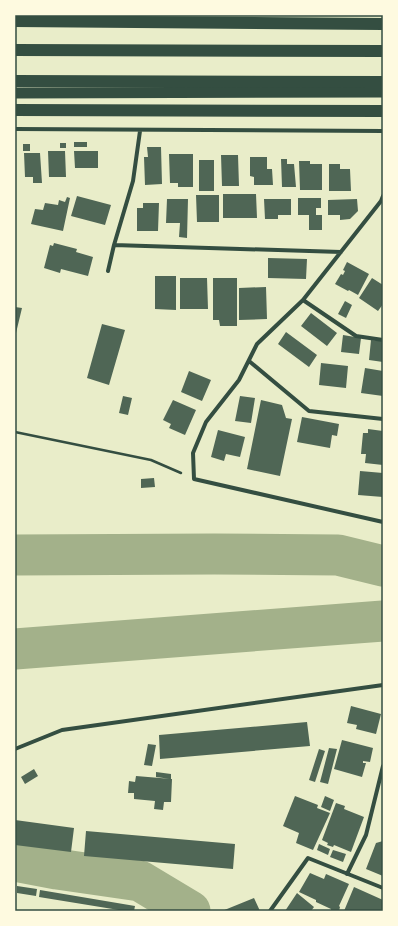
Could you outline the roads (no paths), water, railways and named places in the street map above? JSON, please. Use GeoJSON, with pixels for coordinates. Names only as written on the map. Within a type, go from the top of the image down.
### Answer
{"type":"FeatureCollection","features":[{"type":"Feature","properties":{"kind":"highway"},"geometry":{"type":"LineString","coordinates":[[15,21],[383,24]]}},
{"type":"Feature","properties":{"kind":"highway"},"geometry":{"type":"LineString","coordinates":[[15,50],[383,51]]}},
{"type":"Feature","properties":{"kind":"highway"},"geometry":{"type":"LineString","coordinates":[[15,81],[383,82]]}},
{"type":"Feature","properties":{"kind":"highway"},"geometry":{"type":"LineString","coordinates":[[15,93],[383,92]]}},
{"type":"Feature","properties":{"kind":"highway"},"geometry":{"type":"LineString","coordinates":[[15,110],[383,111]]}},
{"type":"Feature","properties":{"kind":"street"},"geometry":{"type":"LineString","coordinates":[[15,129],[140,131],[383,131]]}},
{"type":"Feature","properties":{"kind":"street"},"geometry":{"type":"LineString","coordinates":[[108,271],[133,181],[140,131]]}},
{"type":"Feature","properties":{"kind":"street"},"geometry":{"type":"LineString","coordinates":[[383,196],[381,201],[303,300],[257,344],[239,380],[206,422],[193,453],[194,479],[383,522]]}},
{"type":"Feature","properties":{"kind":"street"},"geometry":{"type":"LineString","coordinates":[[114,245],[341,252]]}},
{"type":"Feature","properties":{"kind":"street"},"geometry":{"type":"LineString","coordinates":[[303,300],[356,336],[383,340]]}},
{"type":"Feature","properties":{"kind":"street"},"geometry":{"type":"LineString","coordinates":[[249,361],[309,411],[383,419]]}},
{"type":"Feature","properties":{"kind":"street"},"geometry":{"type":"LineString","coordinates":[[15,749],[62,730],[383,686]]}},
{"type":"Feature","properties":{"kind":"street"},"geometry":{"type":"LineString","coordinates":[[347,874],[366,835],[383,766]]}},
{"type":"Feature","properties":{"kind":"street"},"geometry":{"type":"LineString","coordinates":[[270,911],[308,858],[383,888]]}},
{"type":"Feature","properties":{"kind":"waterway"},"geometry":{"type":"LineString","coordinates":[[15,555],[338,555],[383,566]]}},
{"type":"Feature","properties":{"kind":"waterway"},"geometry":{"type":"LineString","coordinates":[[15,649],[383,621]]}},
{"type":"Feature","properties":{"kind":"waterway"},"geometry":{"type":"LineString","coordinates":[[15,861],[57,869],[140,881],[190,911]]}}]}
